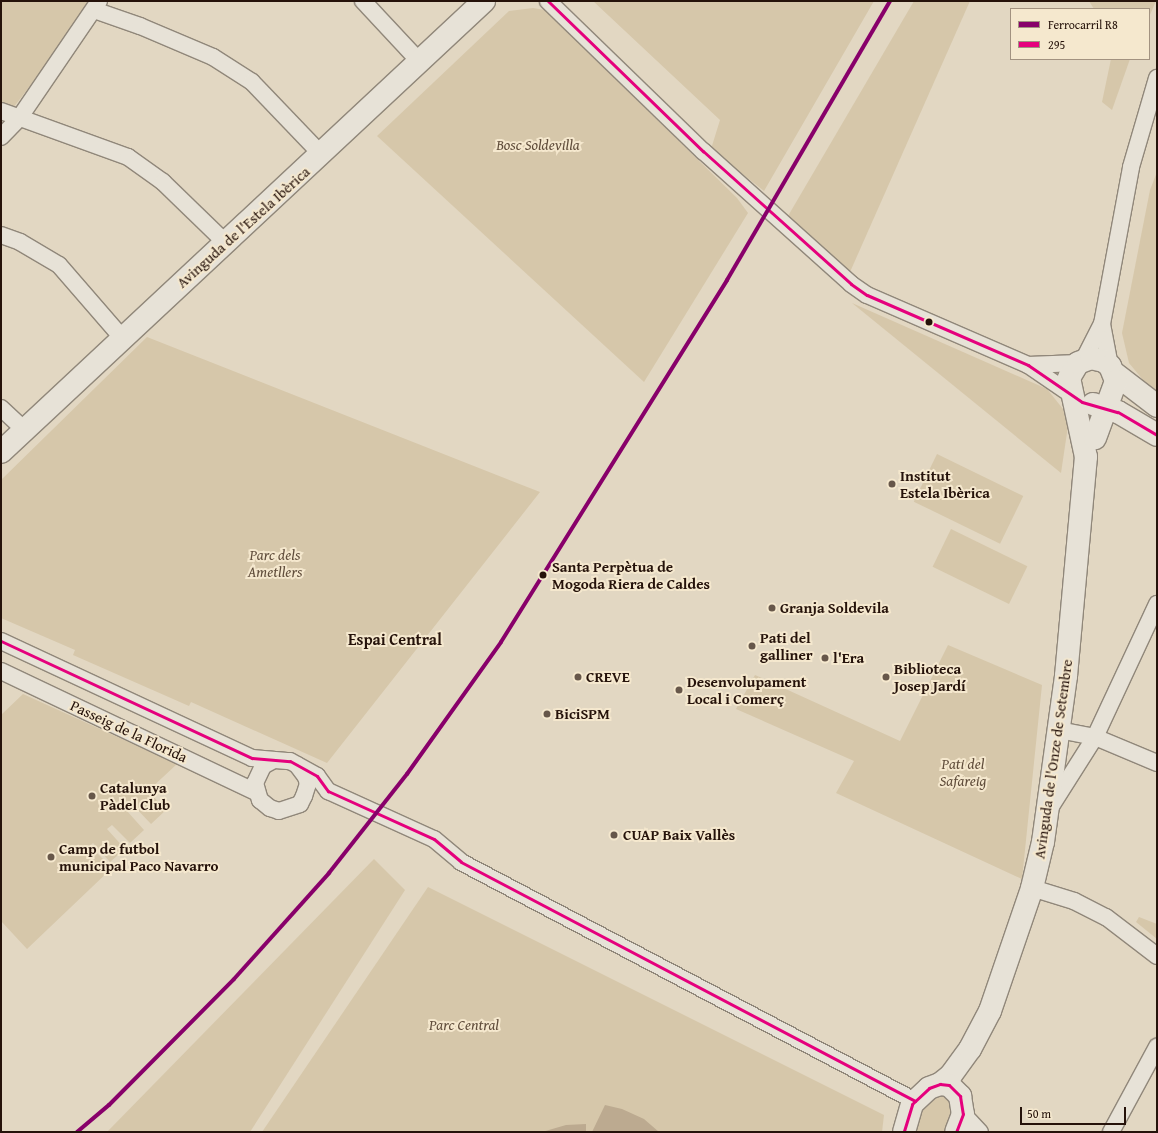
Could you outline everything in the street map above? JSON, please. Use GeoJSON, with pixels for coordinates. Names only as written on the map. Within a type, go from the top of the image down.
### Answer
{"type":"FeatureCollection","features":[{"type":"Feature","properties":{"kind":"main road","name":"Avinguda de l'Estela Ibèrica"},"geometry":{"type":"LineString","coordinates":[[1,452],[225,242],[322,155],[419,61],[484,1]]}},
{"type":"Feature","properties":{"kind":"main road"},"geometry":{"type":"LineString","coordinates":[[1091,447],[1102,390],[1099,359],[1081,361],[1069,378],[1070,386],[1102,390],[1157,406]]}},
{"type":"Feature","properties":{"kind":"main road"},"geometry":{"type":"LineString","coordinates":[[1102,390],[1131,420],[1157,435]]}},
{"type":"Feature","properties":{"kind":"main road","name":"Avinguda de l'Onze de Setembre"},"geometry":{"type":"LineString","coordinates":[[915,1101],[929,1088],[940,1084],[950,1075],[970,1049],[995,998],[1032,888],[1049,809],[1091,447],[1102,390]]}},
{"type":"Feature","properties":{"kind":"main road"},"geometry":{"type":"LineString","coordinates":[[1091,447],[1108,428],[1131,420]]}},
{"type":"Feature","properties":{"kind":"main road","name":"Avinguda de l'Onze de Setembre"},"geometry":{"type":"LineString","coordinates":[[960,1114],[970,1049]]}},
{"type":"Feature","properties":{"kind":"main road"},"geometry":{"type":"LineString","coordinates":[[940,1084],[949,1085],[960,1114]]}},
{"type":"Feature","properties":{"kind":"main road"},"geometry":{"type":"LineString","coordinates":[[904,1132],[906,1118],[915,1101]]}},
{"type":"Feature","properties":{"kind":"street"},"geometry":{"type":"LineString","coordinates":[[363,1],[419,61]]}},
{"type":"Feature","properties":{"kind":"street"},"geometry":{"type":"LineString","coordinates":[[548,1],[711,157],[843,277],[867,295],[1028,365],[1102,390],[1102,324],[1132,167],[1151,121],[1157,78]]}},
{"type":"Feature","properties":{"kind":"street"},"geometry":{"type":"LineString","coordinates":[[1,137],[20,117],[96,5],[213,58],[252,82],[322,155]]}},
{"type":"Feature","properties":{"kind":"street"},"geometry":{"type":"LineString","coordinates":[[1,111],[128,157],[163,182],[225,242]]}},
{"type":"Feature","properties":{"kind":"street"},"geometry":{"type":"LineString","coordinates":[[1,235],[20,242],[59,265],[123,339]]}},
{"type":"Feature","properties":{"kind":"street"},"geometry":{"type":"LineString","coordinates":[[1028,365],[1081,361],[1102,324]]}},
{"type":"Feature","properties":{"kind":"street"},"geometry":{"type":"LineString","coordinates":[[1,408],[25,430]]}},
{"type":"Feature","properties":{"kind":"street"},"geometry":{"type":"LineString","coordinates":[[1049,809],[1095,737],[1157,604]]}},
{"type":"Feature","properties":{"kind":"street","name":"Passeig de la Florida"},"geometry":{"type":"LineString","coordinates":[[1,641],[252,758],[272,761],[282,760],[297,765],[316,776],[328,791]]}},
{"type":"Feature","properties":{"kind":"street","name":"Passeig de la Florida"},"geometry":{"type":"LineString","coordinates":[[1,671],[256,792],[260,800],[270,808],[280,811],[300,804],[307,788],[328,791],[434,839],[461,862],[915,1101]]}},
{"type":"Feature","properties":{"kind":"street"},"geometry":{"type":"LineString","coordinates":[[1059,730],[1095,737],[1157,763]]}},
{"type":"Feature","properties":{"kind":"street"},"geometry":{"type":"LineString","coordinates":[[256,792],[255,783],[258,774],[272,761]]}},
{"type":"Feature","properties":{"kind":"street"},"geometry":{"type":"LineString","coordinates":[[297,765],[306,777],[307,788]]}},
{"type":"Feature","properties":{"kind":"street"},"geometry":{"type":"LineString","coordinates":[[1032,888],[1074,902],[1106,917],[1157,956]]}},
{"type":"Feature","properties":{"kind":"street"},"geometry":{"type":"LineString","coordinates":[[1111,1132],[1157,1047]]}},
{"type":"Feature","properties":{"kind":"street"},"geometry":{"type":"LineString","coordinates":[[960,1114],[980,1132]]}},
{"type":"Feature","properties":{"kind":"green space"},"geometry":{"type":"Polygon","coordinates":[[[1,1],[90,1],[71,33],[13,108],[1,104],[1,1]]]}},
{"type":"Feature","properties":{"kind":"green space"},"geometry":{"type":"Polygon","coordinates":[[[593,1],[874,1],[764,191],[711,149],[720,120],[593,1]]]}},
{"type":"Feature","properties":{"kind":"green space"},"geometry":{"type":"Polygon","coordinates":[[[914,1],[970,1],[850,272],[788,216],[914,1]]]}},
{"type":"Feature","properties":{"kind":"green space"},"geometry":{"type":"Polygon","coordinates":[[[1089,1],[1156,1],[1150,15],[1150,8],[1093,8],[1089,1]]]}},
{"type":"Feature","properties":{"kind":"green space","name":"Bosc Soldevilla"},"geometry":{"type":"Polygon","coordinates":[[[533,8],[545,10],[737,198],[748,213],[644,382],[377,136],[509,11],[533,8]]]}},
{"type":"Feature","properties":{"kind":"green space"},"geometry":{"type":"Polygon","coordinates":[[[1111,60],[1130,60],[1112,110],[1102,102],[1111,60]]]}},
{"type":"Feature","properties":{"kind":"green space"},"geometry":{"type":"Polygon","coordinates":[[[1157,172],[1157,392],[1148,386],[1129,363],[1122,333],[1150,190],[1157,172]]]}},
{"type":"Feature","properties":{"kind":"green space"},"geometry":{"type":"Polygon","coordinates":[[[852,303],[1047,389],[1063,409],[1068,426],[1061,473],[852,303]]]}},
{"type":"Feature","properties":{"kind":"green space","name":"Parc dels Ametllers"},"geometry":{"type":"Polygon","coordinates":[[[147,337],[540,492],[327,763],[191,702],[189,706],[73,655],[75,650],[1,618],[1,480],[147,337]]]}},
{"type":"Feature","properties":{"kind":"green space"},"geometry":{"type":"Polygon","coordinates":[[[937,454],[1023,496],[1000,544],[914,502],[937,454]]]}},
{"type":"Feature","properties":{"kind":"green space"},"geometry":{"type":"Polygon","coordinates":[[[951,529],[1027,566],[1009,604],[933,567],[951,529]]]}},
{"type":"Feature","properties":{"kind":"green space","name":"Pati del Safareig"},"geometry":{"type":"Polygon","coordinates":[[[948,645],[1042,685],[1022,879],[836,793],[854,761],[736,709],[755,675],[900,741],[948,645]]]}},
{"type":"Feature","properties":{"kind":"green space"},"geometry":{"type":"Polygon","coordinates":[[[23,694],[177,764],[148,791],[166,810],[151,824],[133,805],[127,811],[144,830],[130,843],[112,825],[107,829],[125,849],[110,862],[93,843],[90,846],[112,868],[27,949],[1,921],[1,715],[23,694]]]}},
{"type":"Feature","properties":{"kind":"green space"},"geometry":{"type":"Polygon","coordinates":[[[374,859],[405,890],[250,1132],[107,1132],[374,859]]]}},
{"type":"Feature","properties":{"kind":"green space","name":"Parc Central"},"geometry":{"type":"Polygon","coordinates":[[[428,887],[884,1115],[882,1132],[262,1132],[428,887]]]}},
{"type":"Feature","properties":{"kind":"green space"},"geometry":{"type":"Polygon","coordinates":[[[1139,917],[1157,924],[1157,939],[1136,922],[1139,917]]]}},
{"type":"Feature","properties":{"kind":"green space"},"geometry":{"type":"Polygon","coordinates":[[[946,1091],[956,1110],[947,1132],[911,1132],[923,1101],[946,1091]]]}},
{"type":"Feature","properties":{"kind":"shaded area"},"geometry":{"type":"Polygon","coordinates":[[[605,1105],[622,1109],[644,1119],[659,1132],[592,1132],[605,1105]]]}},
{"type":"Feature","properties":{"kind":"shaded area"},"geometry":{"type":"Polygon","coordinates":[[[586,1124],[586,1132],[542,1132],[566,1125],[586,1124]]]}},
{"type":"Feature","properties":{"kind":"rail line","name":"R8"},"geometry":{"type":"LineString","coordinates":[[77,1132],[109,1105],[234,979],[329,873],[407,774],[501,642],[727,280],[890,1]]}},
{"type":"Feature","properties":{"kind":"transit line","name":"295"},"geometry":{"type":"LineString","coordinates":[[548,1],[703,151],[851,284],[867,295],[1028,365],[1082,402],[1118,412],[1157,435]]}},
{"type":"Feature","properties":{"kind":"transit line","name":"295"},"geometry":{"type":"LineString","coordinates":[[1,641],[252,758],[290,761],[317,776],[328,791],[434,839],[461,862],[915,1101]]}},
{"type":"Feature","properties":{"kind":"transit line","name":"295"},"geometry":{"type":"LineString","coordinates":[[904,1131],[912,1104],[929,1088],[940,1084],[949,1085],[960,1096],[963,1114],[956,1132]]}},
{"type":"Feature","properties":{"kind":"place","name":"Institut Estela Ibèrica"},"geometry":{"type":"Point","coordinates":[892,484]}},
{"type":"Feature","properties":{"kind":"place","name":"Santa Perpètua de Mogoda Riera de Caldes"},"geometry":{"type":"Point","coordinates":[543,575]}},
{"type":"Feature","properties":{"kind":"place","name":"Granja Soldevila"},"geometry":{"type":"Point","coordinates":[772,608]}},
{"type":"Feature","properties":{"kind":"place","name":"Pati del galliner"},"geometry":{"type":"Point","coordinates":[752,646]}},
{"type":"Feature","properties":{"kind":"place","name":"l'Era"},"geometry":{"type":"Point","coordinates":[825,658]}},
{"type":"Feature","properties":{"kind":"place","name":"CREVE"},"geometry":{"type":"Point","coordinates":[578,677]}},
{"type":"Feature","properties":{"kind":"place","name":"Biblioteca Josep Jardí"},"geometry":{"type":"Point","coordinates":[886,677]}},
{"type":"Feature","properties":{"kind":"place","name":"Desenvolupament Local i Comerç"},"geometry":{"type":"Point","coordinates":[679,690]}},
{"type":"Feature","properties":{"kind":"place","name":"BiciSPM"},"geometry":{"type":"Point","coordinates":[547,714]}},
{"type":"Feature","properties":{"kind":"place","name":"Catalunya Pàdel Club"},"geometry":{"type":"Point","coordinates":[92,796]}},
{"type":"Feature","properties":{"kind":"place","name":"CUAP Baix Vallès"},"geometry":{"type":"Point","coordinates":[614,835]}},
{"type":"Feature","properties":{"kind":"place","name":"Camp de futbol municipal Paco Navarro"},"geometry":{"type":"Point","coordinates":[51,857]}},
{"type":"Feature","properties":{"kind":"district","name":"Espai Central"},"geometry":{"type":"Point","coordinates":[395,639]}}]}
